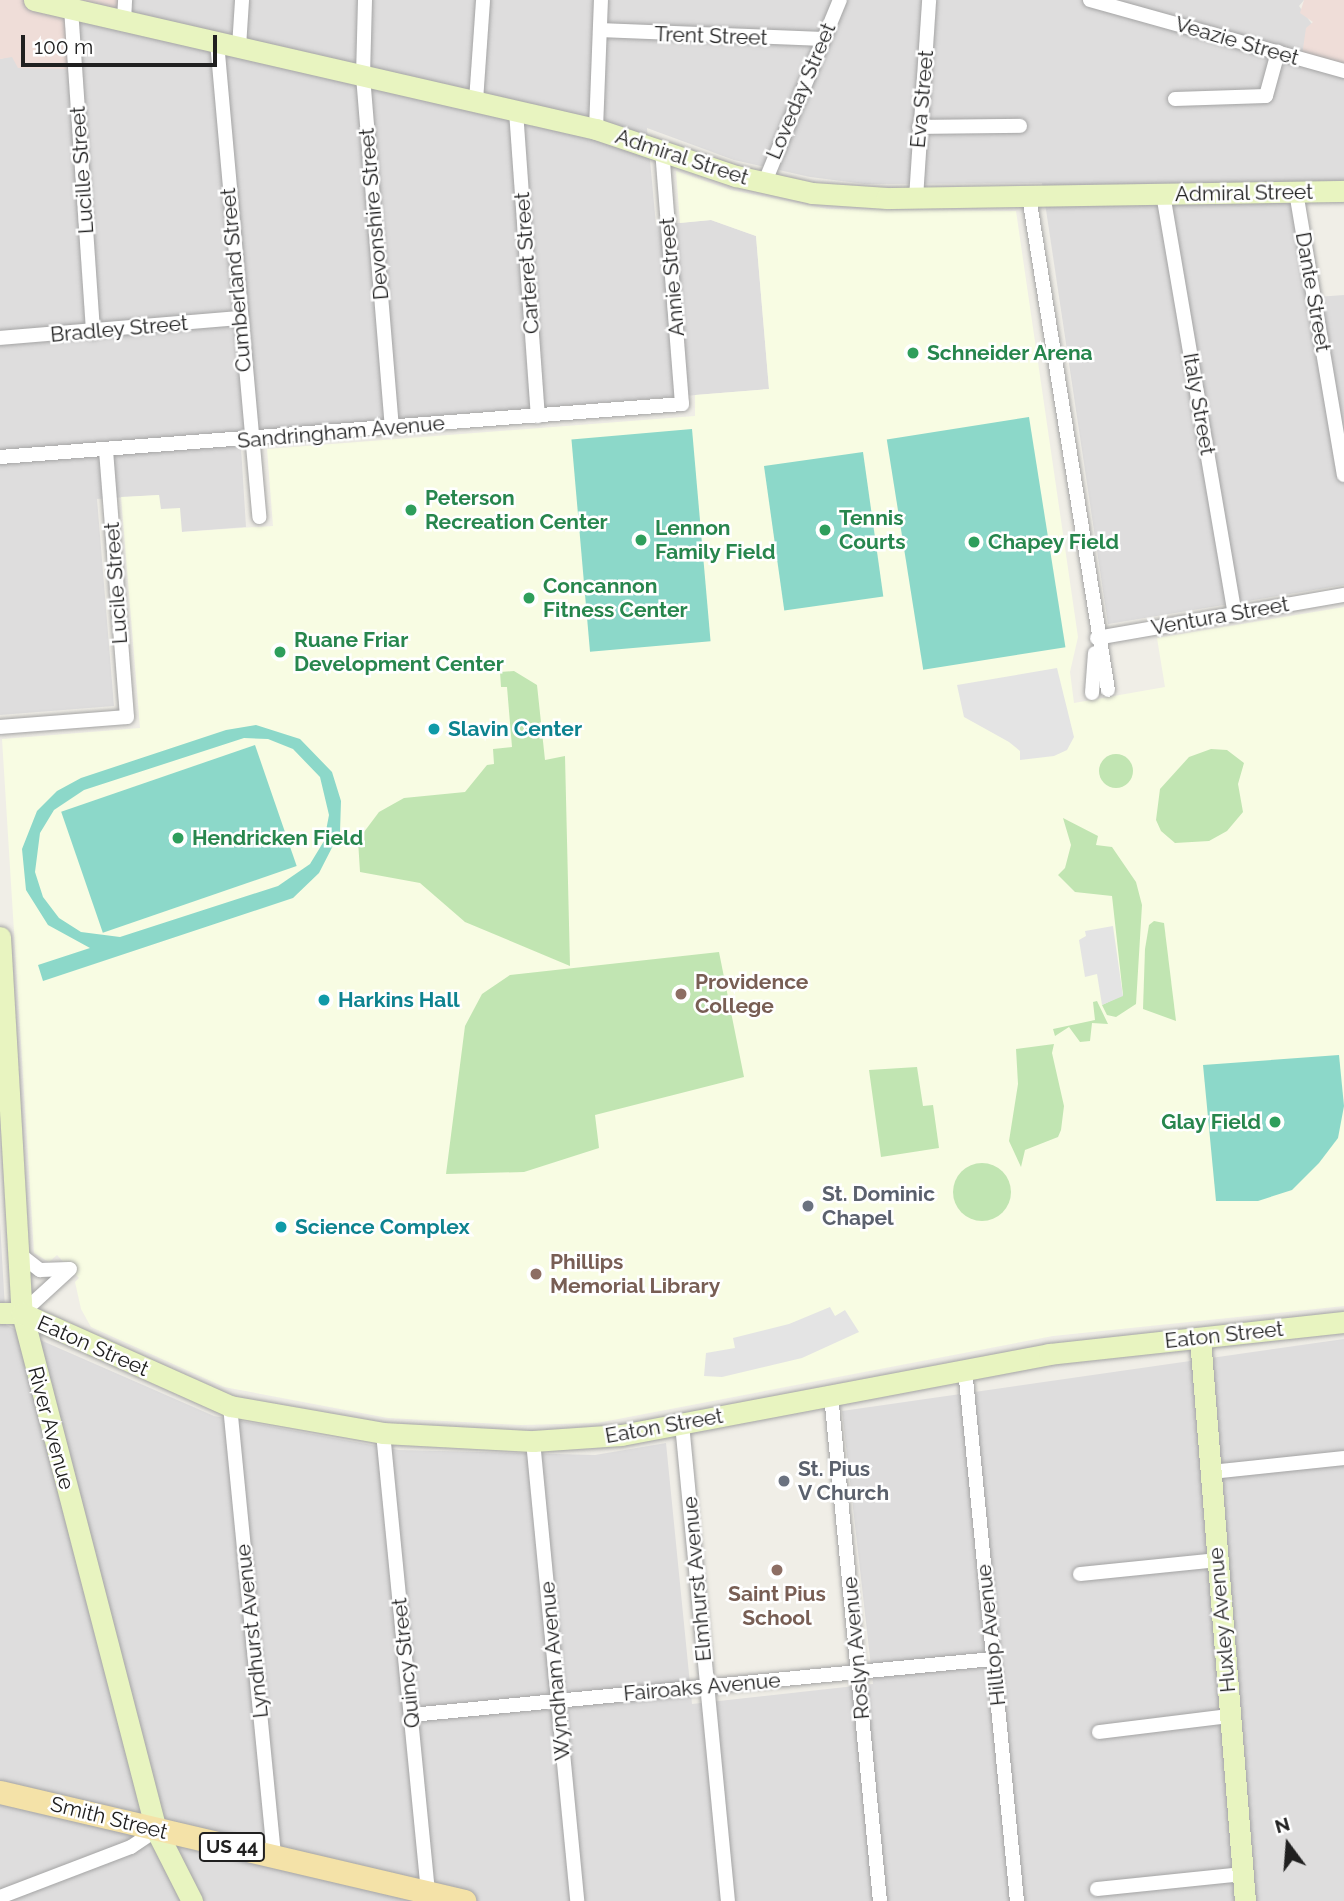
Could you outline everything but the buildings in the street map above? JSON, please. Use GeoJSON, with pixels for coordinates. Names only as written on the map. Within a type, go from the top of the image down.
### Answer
{"type":"FeatureCollection","features":[{"type":"Feature","properties":{"kind":"main road","name":"Smith Street"},"geometry":{"type":"LineString","coordinates":[[0,1792],[464,1901]]}},
{"type":"Feature","properties":{"kind":"street","name":"Admiral Street"},"geometry":{"type":"LineString","coordinates":[[34,0],[71,9],[125,10],[217,42],[596,129],[764,184],[838,195],[916,198],[1344,191]]}},
{"type":"Feature","properties":{"kind":"street"},"geometry":{"type":"LineString","coordinates":[[239,47],[242,0]]}},
{"type":"Feature","properties":{"kind":"street","name":"Devonshire Street"},"geometry":{"type":"LineString","coordinates":[[365,0],[363,76],[392,427]]}},
{"type":"Feature","properties":{"kind":"street"},"geometry":{"type":"LineString","coordinates":[[476,102],[483,0]]}},
{"type":"Feature","properties":{"kind":"street"},"geometry":{"type":"LineString","coordinates":[[596,129],[601,0]]}},
{"type":"Feature","properties":{"kind":"street","name":"Loveday Street"},"geometry":{"type":"LineString","coordinates":[[764,184],[839,0]]}},
{"type":"Feature","properties":{"kind":"street","name":"Eva Street"},"geometry":{"type":"LineString","coordinates":[[916,198],[929,0]]}},
{"type":"Feature","properties":{"kind":"street","name":"Veazie Street"},"geometry":{"type":"LineString","coordinates":[[1090,0],[1344,71]]}},
{"type":"Feature","properties":{"kind":"street","name":"Lucille Street"},"geometry":{"type":"LineString","coordinates":[[71,9],[93,332]]}},
{"type":"Feature","properties":{"kind":"street","name":"Trent Street"},"geometry":{"type":"LineString","coordinates":[[600,30],[823,39]]}},
{"type":"Feature","properties":{"kind":"street","name":"Cumberland Street"},"geometry":{"type":"LineString","coordinates":[[217,42],[249,439],[259,517]]}},
{"type":"Feature","properties":{"kind":"street"},"geometry":{"type":"LineString","coordinates":[[1175,99],[1266,96],[1278,52]]}},
{"type":"Feature","properties":{"kind":"street","name":"Carteret Street"},"geometry":{"type":"LineString","coordinates":[[516,111],[538,416]]}},
{"type":"Feature","properties":{"kind":"street"},"geometry":{"type":"LineString","coordinates":[[919,127],[1020,127]]}},
{"type":"Feature","properties":{"kind":"street","name":"Annie Street"},"geometry":{"type":"LineString","coordinates":[[662,150],[682,404]]}},
{"type":"Feature","properties":{"kind":"street","name":"Dante Street"},"geometry":{"type":"LineString","coordinates":[[1296,192],[1344,475]]}},
{"type":"Feature","properties":{"kind":"street","name":"Italy Street"},"geometry":{"type":"LineString","coordinates":[[1163,194],[1235,614]]}},
{"type":"Feature","properties":{"kind":"street"},"geometry":{"type":"LineString","coordinates":[[1029,197],[1097,638],[1108,690]]}},
{"type":"Feature","properties":{"kind":"street","name":"Bradley Street"},"geometry":{"type":"LineString","coordinates":[[0,338],[239,318]]}},
{"type":"Feature","properties":{"kind":"street","name":"Sandringham Avenue"},"geometry":{"type":"LineString","coordinates":[[0,457],[682,404]]}},
{"type":"Feature","properties":{"kind":"street","name":"Lucile Street"},"geometry":{"type":"LineString","coordinates":[[0,727],[127,717],[106,450]]}},
{"type":"Feature","properties":{"kind":"street","name":"Ventura Street"},"geometry":{"type":"LineString","coordinates":[[1097,638],[1344,595]]}},
{"type":"Feature","properties":{"kind":"street"},"geometry":{"type":"LineString","coordinates":[[1092,693],[1097,638]]}},
{"type":"Feature","properties":{"kind":"street","name":"River Avenue"},"geometry":{"type":"LineString","coordinates":[[0,937],[7,1173],[19,1253],[22,1313],[156,1830],[192,1901]]}},
{"type":"Feature","properties":{"kind":"street"},"geometry":{"type":"LineString","coordinates":[[19,1253],[40,1270],[70,1269],[22,1313]]}},
{"type":"Feature","properties":{"kind":"street","name":"Eaton Street"},"geometry":{"type":"LineString","coordinates":[[0,1313],[22,1313],[230,1406],[383,1433],[533,1441],[609,1437],[1049,1353],[1344,1322]]}},
{"type":"Feature","properties":{"kind":"street","name":"Huxley Avenue"},"geometry":{"type":"LineString","coordinates":[[1200,1338],[1245,1901]]}},
{"type":"Feature","properties":{"kind":"street","name":"Hilltop Avenue"},"geometry":{"type":"LineString","coordinates":[[965,1369],[1017,1901]]}},
{"type":"Feature","properties":{"kind":"street","name":"Roslyn Avenue"},"geometry":{"type":"LineString","coordinates":[[831,1395],[880,1901]]}},
{"type":"Feature","properties":{"kind":"street","name":"Lyndhurst Avenue"},"geometry":{"type":"LineString","coordinates":[[230,1406],[274,1857]]}},
{"type":"Feature","properties":{"kind":"street","name":"Elmhurst Avenue"},"geometry":{"type":"LineString","coordinates":[[682,1424],[728,1901]]}},
{"type":"Feature","properties":{"kind":"street","name":"Quincy Street"},"geometry":{"type":"LineString","coordinates":[[383,1433],[428,1893]]}},
{"type":"Feature","properties":{"kind":"street","name":"Wyndham Avenue"},"geometry":{"type":"LineString","coordinates":[[533,1441],[577,1901]]}},
{"type":"Feature","properties":{"kind":"street"},"geometry":{"type":"LineString","coordinates":[[1211,1472],[1344,1458]]}},
{"type":"Feature","properties":{"kind":"street"},"geometry":{"type":"LineString","coordinates":[[1080,1574],[1218,1560]]}},
{"type":"Feature","properties":{"kind":"street","name":"Fairoaks Avenue"},"geometry":{"type":"LineString","coordinates":[[411,1715],[993,1659]]}},
{"type":"Feature","properties":{"kind":"street"},"geometry":{"type":"LineString","coordinates":[[1099,1732],[1230,1716]]}},
{"type":"Feature","properties":{"kind":"street"},"geometry":{"type":"LineString","coordinates":[[0,1897],[20,1896],[131,1847],[156,1830]]}},
{"type":"Feature","properties":{"kind":"street"},"geometry":{"type":"LineString","coordinates":[[1097,1889],[1243,1874]]}},
{"type":"Feature","properties":{"kind":"shaded area"},"geometry":{"type":"Polygon","coordinates":[[[0,0],[125,0],[124,18],[76,13],[74,69],[18,68],[12,57],[0,59],[0,0]]]}},
{"type":"Feature","properties":{"kind":"shaded area"},"geometry":{"type":"Polygon","coordinates":[[[125,0],[1304,0],[1299,6],[1344,69],[1344,196],[1300,196],[1317,297],[1344,295],[1344,585],[1108,624],[1042,183],[865,184],[810,177],[734,160],[647,128],[656,225],[711,220],[756,236],[769,389],[240,432],[246,527],[181,532],[160,509],[159,495],[97,499],[114,706],[0,715],[0,59],[12,56],[71,15],[125,0]]]}},
{"type":"Feature","properties":{"kind":"shaded area"},"geometry":{"type":"Polygon","coordinates":[[[1304,0],[1344,0],[1344,69],[1302,55],[1306,28],[1313,22],[1300,13],[1304,0]]]}},
{"type":"Feature","properties":{"kind":"shaded area","name":"Providence College"},"geometry":{"type":"Polygon","coordinates":[[[676,171],[731,190],[828,209],[1016,211],[1078,637],[1070,672],[1074,703],[1165,687],[1157,638],[1344,607],[1344,1306],[1053,1336],[597,1423],[521,1425],[388,1418],[224,1387],[91,1327],[81,1309],[75,1282],[79,1278],[57,1255],[49,1262],[34,1253],[2,739],[140,728],[121,497],[159,495],[161,509],[180,508],[182,532],[273,526],[267,449],[695,416],[695,395],[769,389],[756,236],[711,220],[680,223],[676,171]]]}},
{"type":"Feature","properties":{"kind":"shaded area","name":"Chapey Field"},"geometry":{"type":"Polygon","coordinates":[[[1029,417],[1065,647],[923,670],[887,440],[1029,417]]]}},
{"type":"Feature","properties":{"kind":"shaded area","name":"Lennon Family Field"},"geometry":{"type":"Polygon","coordinates":[[[692,429],[711,641],[590,652],[571,440],[692,429]]]}},
{"type":"Feature","properties":{"kind":"shaded area","name":"Tennis Courts"},"geometry":{"type":"Polygon","coordinates":[[[863,452],[883,597],[784,610],[764,466],[863,452]]]}},
{"type":"Feature","properties":{"kind":"shaded area"},"geometry":{"type":"Polygon","coordinates":[[[1057,668],[1074,737],[1067,750],[1054,756],[1020,760],[1020,751],[1009,742],[964,717],[957,685],[1057,668]]]}},
{"type":"Feature","properties":{"kind":"shaded area"},"geometry":{"type":"Polygon","coordinates":[[[256,725],[300,739],[332,772],[341,801],[340,832],[319,873],[293,898],[43,981],[38,965],[90,948],[48,925],[26,890],[22,849],[37,811],[57,791],[81,778],[226,730],[256,725]],[[244,738],[84,790],[54,810],[40,833],[35,872],[43,897],[59,918],[81,932],[120,937],[278,886],[310,864],[324,841],[329,815],[320,777],[293,749],[268,739],[244,738]]]}},
{"type":"Feature","properties":{"kind":"shaded area","name":"Hendricken Field"},"geometry":{"type":"Polygon","coordinates":[[[255,745],[297,866],[103,933],[61,812],[255,745]]]}},
{"type":"Feature","properties":{"kind":"shaded area"},"geometry":{"type":"Polygon","coordinates":[[[1113,926],[1123,996],[1102,1005],[1097,974],[1085,977],[1079,940],[1086,936],[1085,931],[1113,926]]]}},
{"type":"Feature","properties":{"kind":"shaded area","name":"Glay Field"},"geometry":{"type":"Polygon","coordinates":[[[1339,1055],[1344,1106],[1338,1138],[1319,1163],[1292,1190],[1258,1201],[1216,1201],[1203,1065],[1339,1055]]]}},
{"type":"Feature","properties":{"kind":"shaded area"},"geometry":{"type":"Polygon","coordinates":[[[0,1223],[6,1325],[214,1416],[399,1450],[595,1455],[666,1443],[692,1704],[873,1684],[842,1411],[1344,1339],[1344,1901],[0,1901],[0,1223]]]}},
{"type":"Feature","properties":{"kind":"shaded area"},"geometry":{"type":"Polygon","coordinates":[[[830,1307],[835,1316],[845,1310],[859,1332],[802,1358],[722,1377],[704,1376],[706,1353],[735,1348],[733,1338],[789,1324],[830,1307]]]}},
{"type":"Feature","properties":{"kind":"green space"},"geometry":{"type":"Polygon","coordinates":[[[514,671],[537,685],[545,760],[565,756],[570,966],[465,922],[420,883],[360,872],[358,840],[379,812],[404,798],[465,792],[487,765],[494,764],[493,749],[512,747],[507,687],[501,687],[500,672],[514,671]]]}},
{"type":"Feature","properties":{"kind":"green space"},"geometry":{"type":"Polygon","coordinates":[[[1211,749],[1227,750],[1244,763],[1238,784],[1243,812],[1227,831],[1209,841],[1175,843],[1161,831],[1156,820],[1160,789],[1189,757],[1211,749]]]}},
{"type":"Feature","properties":{"kind":"green space"},"geometry":{"type":"Polygon","coordinates":[[[1116,754],[1128,759],[1133,771],[1128,783],[1116,788],[1104,783],[1099,771],[1104,759],[1116,754]]]}},
{"type":"Feature","properties":{"kind":"green space"},"geometry":{"type":"Polygon","coordinates":[[[1063,818],[1098,836],[1096,845],[1112,847],[1136,882],[1142,905],[1136,1004],[1116,1017],[1107,1015],[1102,1005],[1123,995],[1112,896],[1075,892],[1058,875],[1065,868],[1071,845],[1063,818]]]}},
{"type":"Feature","properties":{"kind":"green space"},"geometry":{"type":"Polygon","coordinates":[[[1154,921],[1164,923],[1176,1021],[1143,1009],[1145,949],[1149,925],[1154,921]]]}},
{"type":"Feature","properties":{"kind":"green space"},"geometry":{"type":"Polygon","coordinates":[[[719,952],[744,1077],[595,1115],[599,1148],[524,1172],[446,1174],[465,1026],[482,994],[510,975],[719,952]]]}},
{"type":"Feature","properties":{"kind":"green space"},"geometry":{"type":"Polygon","coordinates":[[[1097,1001],[1108,1024],[1092,1023],[1090,1041],[1080,1042],[1069,1027],[1055,1036],[1053,1029],[1095,1020],[1093,1002],[1097,1001]]]}},
{"type":"Feature","properties":{"kind":"green space"},"geometry":{"type":"Polygon","coordinates":[[[1054,1044],[1052,1053],[1064,1106],[1061,1130],[1058,1137],[1025,1150],[1021,1167],[1009,1141],[1018,1084],[1016,1049],[1054,1044]]]}},
{"type":"Feature","properties":{"kind":"green space"},"geometry":{"type":"Polygon","coordinates":[[[917,1067],[923,1106],[933,1105],[939,1148],[881,1157],[869,1070],[917,1067]]]}},
{"type":"Feature","properties":{"kind":"green space"},"geometry":{"type":"Polygon","coordinates":[[[976,1163],[988,1163],[1003,1171],[1011,1186],[1011,1198],[1003,1213],[988,1221],[976,1221],[961,1213],[953,1198],[953,1186],[961,1171],[976,1163]]]}},
{"type":"Feature","properties":{"kind":"place","name":"Schneider Arena"},"geometry":{"type":"Point","coordinates":[913,353]}},
{"type":"Feature","properties":{"kind":"place","name":"Peterson Recreation Center"},"geometry":{"type":"Point","coordinates":[411,510]}},
{"type":"Feature","properties":{"kind":"place","name":"Tennis Courts"},"geometry":{"type":"Point","coordinates":[825,530]}},
{"type":"Feature","properties":{"kind":"place","name":"Lennon Family Field"},"geometry":{"type":"Point","coordinates":[641,540]}},
{"type":"Feature","properties":{"kind":"place","name":"Chapey Field"},"geometry":{"type":"Point","coordinates":[974,542]}},
{"type":"Feature","properties":{"kind":"place","name":"Concannon Fitness Center"},"geometry":{"type":"Point","coordinates":[529,598]}},
{"type":"Feature","properties":{"kind":"place","name":"Ruane Friar Development Center"},"geometry":{"type":"Point","coordinates":[280,652]}},
{"type":"Feature","properties":{"kind":"place","name":"Slavin Center"},"geometry":{"type":"Point","coordinates":[434,729]}},
{"type":"Feature","properties":{"kind":"place","name":"Hendricken Field"},"geometry":{"type":"Point","coordinates":[178,838]}},
{"type":"Feature","properties":{"kind":"place","name":"Providence College"},"geometry":{"type":"Point","coordinates":[681,994]}},
{"type":"Feature","properties":{"kind":"place","name":"Harkins Hall"},"geometry":{"type":"Point","coordinates":[324,1000]}},
{"type":"Feature","properties":{"kind":"place","name":"Glay Field"},"geometry":{"type":"Point","coordinates":[1275,1122]}},
{"type":"Feature","properties":{"kind":"place","name":"St. Dominic Chapel"},"geometry":{"type":"Point","coordinates":[808,1206]}},
{"type":"Feature","properties":{"kind":"place","name":"Science Complex"},"geometry":{"type":"Point","coordinates":[281,1227]}},
{"type":"Feature","properties":{"kind":"place","name":"Phillips Memorial Library"},"geometry":{"type":"Point","coordinates":[536,1274]}},
{"type":"Feature","properties":{"kind":"place","name":"St. Pius V Church"},"geometry":{"type":"Point","coordinates":[784,1481]}},
{"type":"Feature","properties":{"kind":"place","name":"Saint Pius School"},"geometry":{"type":"Point","coordinates":[777,1570]}}]}
